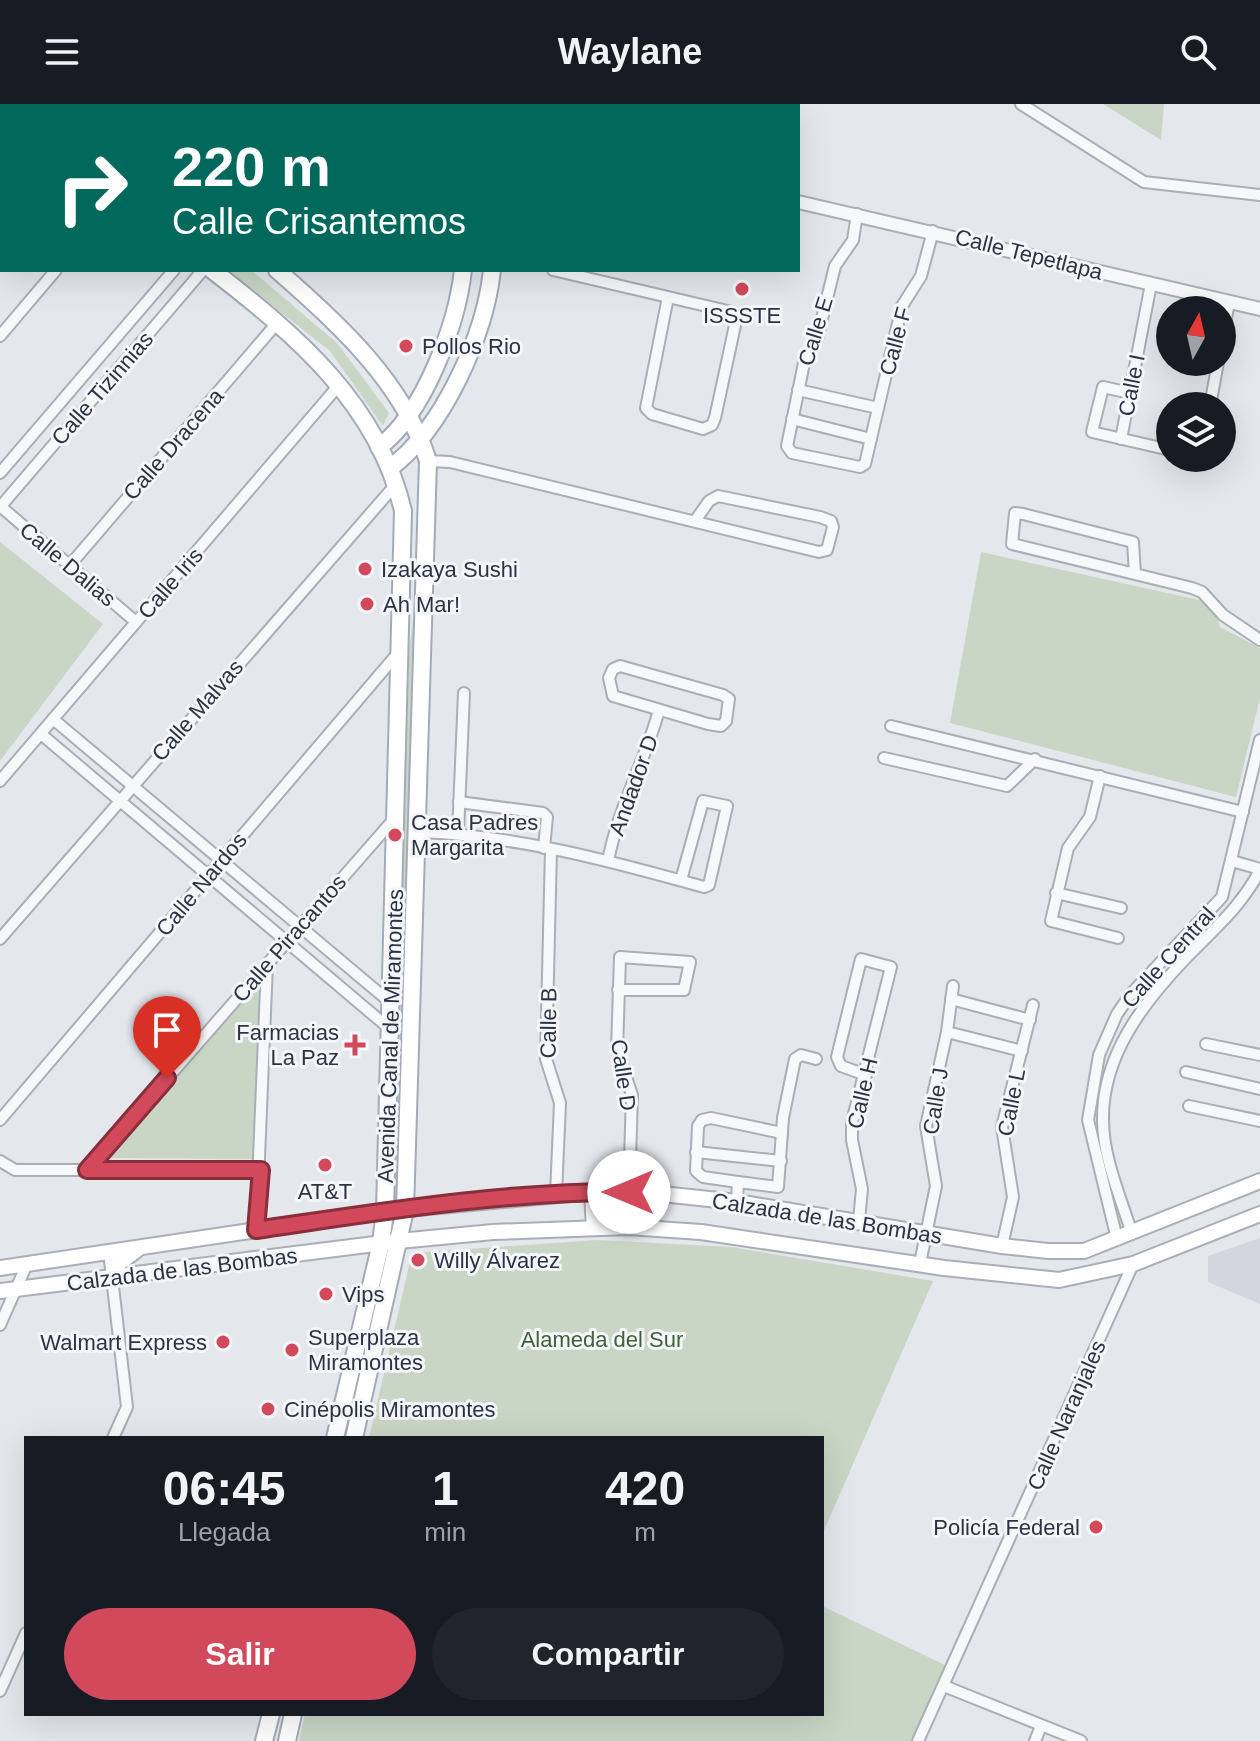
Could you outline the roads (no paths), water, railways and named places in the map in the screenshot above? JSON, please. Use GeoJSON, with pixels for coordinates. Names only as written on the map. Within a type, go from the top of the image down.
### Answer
{"type":"FeatureCollection","features":[{"type":"Feature","properties":{"kind":"main road","name":"Avenida Canal de Miramontes"},"geometry":{"type":"LineString","coordinates":[[214,272],[277,323],[355,402],[394,475],[403,511],[402,648],[385,1211],[381,1243],[335,1436]]}},
{"type":"Feature","properties":{"kind":"main road","name":"Avenida Canal de Miramontes"},"geometry":{"type":"LineString","coordinates":[[279,272],[351,339],[408,413],[428,461],[405,1210],[354,1436]]}},
{"type":"Feature","properties":{"kind":"main road"},"geometry":{"type":"LineString","coordinates":[[379,447],[394,436],[444,349],[463,272]]}},
{"type":"Feature","properties":{"kind":"main road"},"geometry":{"type":"LineString","coordinates":[[394,475],[464,367],[487,300],[492,272]]}},
{"type":"Feature","properties":{"kind":"main road","name":"Calzada de las Bombas"},"geometry":{"type":"LineString","coordinates":[[0,1268],[385,1211],[592,1192],[629,1192],[737,1202],[1002,1246],[1084,1251],[1260,1181]]}},
{"type":"Feature","properties":{"kind":"main road"},"geometry":{"type":"LineString","coordinates":[[592,1192],[594,1228]]}},
{"type":"Feature","properties":{"kind":"main road","name":"Calzada de las Bombas"},"geometry":{"type":"LineString","coordinates":[[0,1291],[399,1241],[594,1228],[701,1232],[1059,1280],[1133,1264],[1260,1214]]}},
{"type":"Feature","properties":{"kind":"main road"},"geometry":{"type":"LineString","coordinates":[[112,1278],[117,1265],[140,1247]]}},
{"type":"Feature","properties":{"kind":"main road"},"geometry":{"type":"LineString","coordinates":[[264,1741],[270,1716]]}},
{"type":"Feature","properties":{"kind":"main road"},"geometry":{"type":"LineString","coordinates":[[287,1741],[293,1716]]}},
{"type":"Feature","properties":{"kind":"street"},"geometry":{"type":"LineString","coordinates":[[1021,104],[1144,182],[1260,195]]}},
{"type":"Feature","properties":{"kind":"street","name":"Calle Tepetlapa"},"geometry":{"type":"LineString","coordinates":[[800,202],[1203,296]]}},
{"type":"Feature","properties":{"kind":"street","name":"Calle E"},"geometry":{"type":"LineString","coordinates":[[857,214],[853,240],[831,277],[817,339],[804,363],[787,446],[792,453],[860,467],[865,464],[871,439]]}},
{"type":"Feature","properties":{"kind":"street","name":"Calle F"},"geometry":{"type":"LineString","coordinates":[[871,439],[902,306],[921,276],[933,231]]}},
{"type":"Feature","properties":{"kind":"street"},"geometry":{"type":"LineString","coordinates":[[0,336],[54,272]]}},
{"type":"Feature","properties":{"kind":"street","name":"Calle Tizinnias"},"geometry":{"type":"LineString","coordinates":[[0,473],[172,272]]}},
{"type":"Feature","properties":{"kind":"street","name":"Calle Tizinnias"},"geometry":{"type":"LineString","coordinates":[[0,506],[201,272]]}},
{"type":"Feature","properties":{"kind":"street"},"geometry":{"type":"LineString","coordinates":[[562,272],[732,312],[737,316],[712,425],[703,429],[652,414],[646,408],[668,297]]}},
{"type":"Feature","properties":{"kind":"street","name":"Calle I"},"geometry":{"type":"LineString","coordinates":[[1121,439],[1151,284]]}},
{"type":"Feature","properties":{"kind":"street","name":"Calle Tepetlapa"},"geometry":{"type":"LineString","coordinates":[[1236,304],[1260,309]]}},
{"type":"Feature","properties":{"kind":"street","name":"Calle Dracena"},"geometry":{"type":"LineString","coordinates":[[70,565],[277,323]]}},
{"type":"Feature","properties":{"kind":"street","name":"Calle Iris"},"geometry":{"type":"LineString","coordinates":[[0,781],[339,385]]}},
{"type":"Feature","properties":{"kind":"street"},"geometry":{"type":"LineString","coordinates":[[1130,393],[1103,387],[1092,426],[1097,435],[1156,447]]}},
{"type":"Feature","properties":{"kind":"street"},"geometry":{"type":"LineString","coordinates":[[798,390],[878,408]]}},
{"type":"Feature","properties":{"kind":"street"},"geometry":{"type":"LineString","coordinates":[[792,419],[871,439]]}},
{"type":"Feature","properties":{"kind":"street"},"geometry":{"type":"LineString","coordinates":[[428,461],[450,462],[819,552],[827,550],[833,527],[831,521],[820,517],[718,496],[709,501],[695,521]]}},
{"type":"Feature","properties":{"kind":"street","name":"Calle Malvas"},"geometry":{"type":"LineString","coordinates":[[0,939],[394,475]]}},
{"type":"Feature","properties":{"kind":"street","name":"Calle Dalias"},"geometry":{"type":"LineString","coordinates":[[0,506],[136,622]]}},
{"type":"Feature","properties":{"kind":"street"},"geometry":{"type":"LineString","coordinates":[[1135,574],[1133,542],[1023,514],[1015,513],[1012,518],[1012,544],[1202,592],[1223,615],[1260,640]]}},
{"type":"Feature","properties":{"kind":"street","name":"Calle Nardos"},"geometry":{"type":"LineString","coordinates":[[0,1120],[402,648]]}},
{"type":"Feature","properties":{"kind":"street"},"geometry":{"type":"LineString","coordinates":[[629,666],[729,699],[726,721],[721,726],[659,710],[613,696],[609,678],[613,669],[629,666]]}},
{"type":"Feature","properties":{"kind":"street"},"geometry":{"type":"LineString","coordinates":[[458,834],[464,693]]}},
{"type":"Feature","properties":{"kind":"street","name":"Andador D"},"geometry":{"type":"LineString","coordinates":[[608,861],[623,804],[647,755],[659,710]]}},
{"type":"Feature","properties":{"kind":"street"},"geometry":{"type":"LineString","coordinates":[[53,719],[391,1003]]}},
{"type":"Feature","properties":{"kind":"street"},"geometry":{"type":"LineString","coordinates":[[891,726],[1243,812]]}},
{"type":"Feature","properties":{"kind":"street"},"geometry":{"type":"LineString","coordinates":[[41,734],[390,1029]]}},
{"type":"Feature","properties":{"kind":"street","name":"Calle Central"},"geometry":{"type":"LineString","coordinates":[[1117,1239],[1088,1120],[1099,1055],[1108,1030],[1130,995],[1222,897],[1260,740]]}},
{"type":"Feature","properties":{"kind":"street"},"geometry":{"type":"LineString","coordinates":[[884,758],[1007,786],[1035,759]]}},
{"type":"Feature","properties":{"kind":"street"},"geometry":{"type":"LineString","coordinates":[[1100,776],[1090,817],[1068,848],[1051,921],[1118,938]]}},
{"type":"Feature","properties":{"kind":"street"},"geometry":{"type":"LineString","coordinates":[[418,832],[458,834],[548,848],[704,887],[709,885],[727,806],[703,801],[681,880]]}},
{"type":"Feature","properties":{"kind":"street","name":"Calle B"},"geometry":{"type":"LineString","coordinates":[[459,802],[543,813],[547,817],[546,1059],[560,1103],[556,1194]]}},
{"type":"Feature","properties":{"kind":"street","name":"Calle Piracantos"},"geometry":{"type":"LineString","coordinates":[[87,1170],[397,816]]}},
{"type":"Feature","properties":{"kind":"street","name":"Calle Central"},"geometry":{"type":"LineString","coordinates":[[1132,1234],[1107,1149],[1103,1121],[1110,1074],[1134,1020],[1183,961],[1230,914],[1260,870],[1232,861]]}},
{"type":"Feature","properties":{"kind":"street"},"geometry":{"type":"LineString","coordinates":[[1056,893],[1121,908]]}},
{"type":"Feature","properties":{"kind":"street","name":"Calle D"},"geometry":{"type":"LineString","coordinates":[[618,990],[684,990],[690,962],[620,957],[618,990],[617,1050],[632,1095],[629,1192]]}},
{"type":"Feature","properties":{"kind":"street","name":"Calle H"},"geometry":{"type":"LineString","coordinates":[[859,1220],[862,1189],[852,1122],[866,1075],[891,967],[861,959],[837,1057],[841,1066],[866,1075]]}},
{"type":"Feature","properties":{"kind":"street"},"geometry":{"type":"LineString","coordinates":[[256,1230],[261,1170],[267,964]]}},
{"type":"Feature","properties":{"kind":"street","name":"Calle J"},"geometry":{"type":"LineString","coordinates":[[920,1263],[929,1234],[936,1186],[926,1126],[947,1032],[953,986]]}},
{"type":"Feature","properties":{"kind":"street"},"geometry":{"type":"LineString","coordinates":[[951,999],[1030,1020]]}},
{"type":"Feature","properties":{"kind":"street","name":"Calle L"},"geometry":{"type":"LineString","coordinates":[[1002,1246],[1013,1197],[1002,1127],[1033,1005]]}},
{"type":"Feature","properties":{"kind":"street"},"geometry":{"type":"LineString","coordinates":[[947,1032],[1022,1051]]}},
{"type":"Feature","properties":{"kind":"street"},"geometry":{"type":"LineString","coordinates":[[1206,1044],[1260,1055]]}},
{"type":"Feature","properties":{"kind":"street"},"geometry":{"type":"LineString","coordinates":[[782,1133],[711,1118],[702,1120],[698,1126],[696,1171],[703,1177],[778,1187],[782,1133],[795,1059],[801,1055],[816,1059]]}},
{"type":"Feature","properties":{"kind":"street"},"geometry":{"type":"LineString","coordinates":[[1186,1072],[1260,1089]]}},
{"type":"Feature","properties":{"kind":"street"},"geometry":{"type":"LineString","coordinates":[[1189,1106],[1260,1121]]}},
{"type":"Feature","properties":{"kind":"street"},"geometry":{"type":"LineString","coordinates":[[696,1152],[781,1161]]}},
{"type":"Feature","properties":{"kind":"street"},"geometry":{"type":"LineString","coordinates":[[0,1161],[15,1170],[261,1170]]}},
{"type":"Feature","properties":{"kind":"street"},"geometry":{"type":"LineString","coordinates":[[737,1202],[738,1182]]}},
{"type":"Feature","properties":{"kind":"street"},"geometry":{"type":"LineString","coordinates":[[109,1252],[127,1407],[114,1436]]}},
{"type":"Feature","properties":{"kind":"street"},"geometry":{"type":"LineString","coordinates":[[0,1325],[27,1264]]}},
{"type":"Feature","properties":{"kind":"street","name":"Calle Naranjales"},"geometry":{"type":"LineString","coordinates":[[918,1741],[1133,1264]]}},
{"type":"Feature","properties":{"kind":"street"},"geometry":{"type":"LineString","coordinates":[[0,1691],[24,1637]]}},
{"type":"Feature","properties":{"kind":"street"},"geometry":{"type":"LineString","coordinates":[[944,1686],[1081,1741]]}},
{"type":"Feature","properties":{"kind":"street"},"geometry":{"type":"LineString","coordinates":[[1035,1741],[1041,1726]]}},
{"type":"Feature","properties":{"kind":"place","name":"ISSSTE"},"geometry":{"type":"Point","coordinates":[742,289]}},
{"type":"Feature","properties":{"kind":"place","name":"Pollos Rio"},"geometry":{"type":"Point","coordinates":[406,346]}},
{"type":"Feature","properties":{"kind":"place","name":"Izakaya Sushi"},"geometry":{"type":"Point","coordinates":[365,569]}},
{"type":"Feature","properties":{"kind":"place","name":"Ah Mar!"},"geometry":{"type":"Point","coordinates":[367,604]}},
{"type":"Feature","properties":{"kind":"place","name":"Casa Padres Margarita"},"geometry":{"type":"Point","coordinates":[395,835]}},
{"type":"Feature","properties":{"kind":"place","name":"Farmacias La Paz"},"geometry":{"type":"Point","coordinates":[355,1045]}},
{"type":"Feature","properties":{"kind":"place","name":"AT&T"},"geometry":{"type":"Point","coordinates":[325,1165]}},
{"type":"Feature","properties":{"kind":"place","name":"Willy Álvarez"},"geometry":{"type":"Point","coordinates":[418,1260]}},
{"type":"Feature","properties":{"kind":"place","name":"Vips"},"geometry":{"type":"Point","coordinates":[326,1294]}},
{"type":"Feature","properties":{"kind":"place","name":"Walmart Express"},"geometry":{"type":"Point","coordinates":[223,1342]}},
{"type":"Feature","properties":{"kind":"place","name":"Superplaza Miramontes"},"geometry":{"type":"Point","coordinates":[292,1350]}},
{"type":"Feature","properties":{"kind":"place","name":"Cinépolis Miramontes"},"geometry":{"type":"Point","coordinates":[268,1409]}},
{"type":"Feature","properties":{"kind":"place","name":"Policía Federal"},"geometry":{"type":"Point","coordinates":[1096,1527]}},
{"type":"Feature","properties":{"kind":"park label","name":"Alameda del Sur"},"geometry":{"type":"Point","coordinates":[602,1339]}}]}
